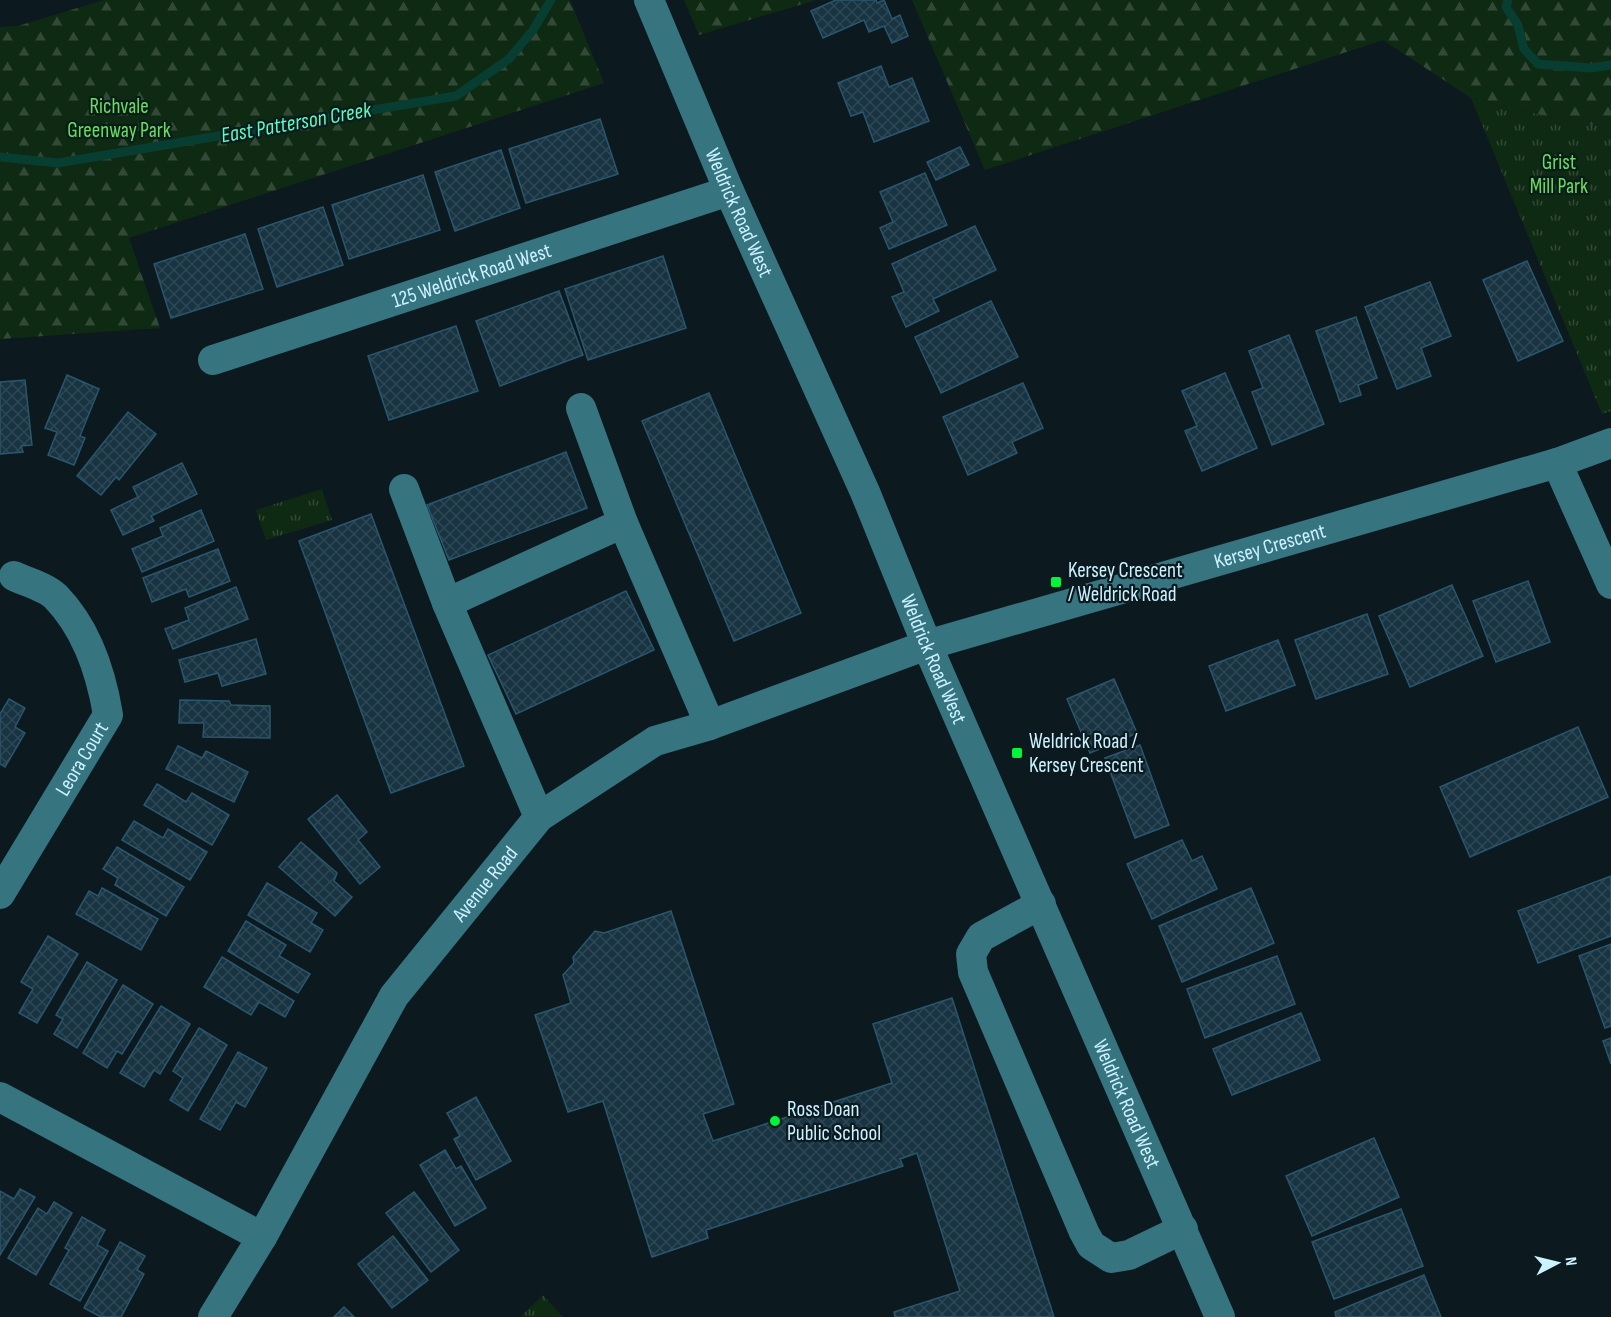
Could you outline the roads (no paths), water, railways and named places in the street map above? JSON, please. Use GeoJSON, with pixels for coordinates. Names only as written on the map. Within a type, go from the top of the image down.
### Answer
{"type":"FeatureCollection","features":[{"type":"Feature","properties":{"kind":"street","name":"Weldrick Road West"},"geometry":{"type":"LineString","coordinates":[[649,0],[729,191],[865,492],[927,645],[1220,1317]]}},
{"type":"Feature","properties":{"kind":"street","name":"125 Weldrick Road West"},"geometry":{"type":"LineString","coordinates":[[213,360],[729,191]]}},
{"type":"Feature","properties":{"kind":"street"},"geometry":{"type":"LineString","coordinates":[[581,408],[624,523],[710,724]]}},
{"type":"Feature","properties":{"kind":"street","name":"Kersey Crescent"},"geometry":{"type":"LineString","coordinates":[[927,645],[1557,463],[1611,443]]}},
{"type":"Feature","properties":{"kind":"street"},"geometry":{"type":"LineString","coordinates":[[1557,463],[1611,584]]}},
{"type":"Feature","properties":{"kind":"street"},"geometry":{"type":"LineString","coordinates":[[404,489],[447,603],[539,817]]}},
{"type":"Feature","properties":{"kind":"street"},"geometry":{"type":"LineString","coordinates":[[447,603],[624,523]]}},
{"type":"Feature","properties":{"kind":"street","name":"Leora Court"},"geometry":{"type":"LineString","coordinates":[[0,894],[108,715],[103,681],[88,643],[55,596],[14,576]]}},
{"type":"Feature","properties":{"kind":"street","name":"Avenue Road"},"geometry":{"type":"LineString","coordinates":[[213,1317],[262,1237],[394,996],[539,817],[656,741],[710,724],[927,645]]}},
{"type":"Feature","properties":{"kind":"street"},"geometry":{"type":"LineString","coordinates":[[1041,903],[981,936],[971,954],[973,972],[1084,1232],[1091,1245],[1111,1258],[1129,1255],[1183,1229]]}},
{"type":"Feature","properties":{"kind":"street"},"geometry":{"type":"LineString","coordinates":[[0,1097],[262,1237]]}},
{"type":"Feature","properties":{"kind":"waterway","name":"East Patterson Creek"},"geometry":{"type":"LineString","coordinates":[[0,157],[58,163],[456,96],[509,59],[533,30],[551,0]]}},
{"type":"Feature","properties":{"kind":"waterway","name":"East Patterson Creek"},"geometry":{"type":"LineString","coordinates":[[1508,0],[1506,7],[1518,25],[1524,49],[1538,64],[1591,68],[1611,65]]}},
{"type":"Feature","properties":{"kind":"place","name":"Kersey Crescent / Weldrick Road"},"geometry":{"type":"Point","coordinates":[1056,582]}},
{"type":"Feature","properties":{"kind":"place","name":"Weldrick Road / Kersey Crescent"},"geometry":{"type":"Point","coordinates":[1017,753]}},
{"type":"Feature","properties":{"kind":"place","name":"Ross Doan Public School"},"geometry":{"type":"Point","coordinates":[775,1121]}},
{"type":"Feature","properties":{"kind":"park label","name":"Richvale Greenway Park"},"geometry":{"type":"Point","coordinates":[119,118]}},
{"type":"Feature","properties":{"kind":"park label","name":"Grist Mill Park"},"geometry":{"type":"Point","coordinates":[1559,174]}}]}
